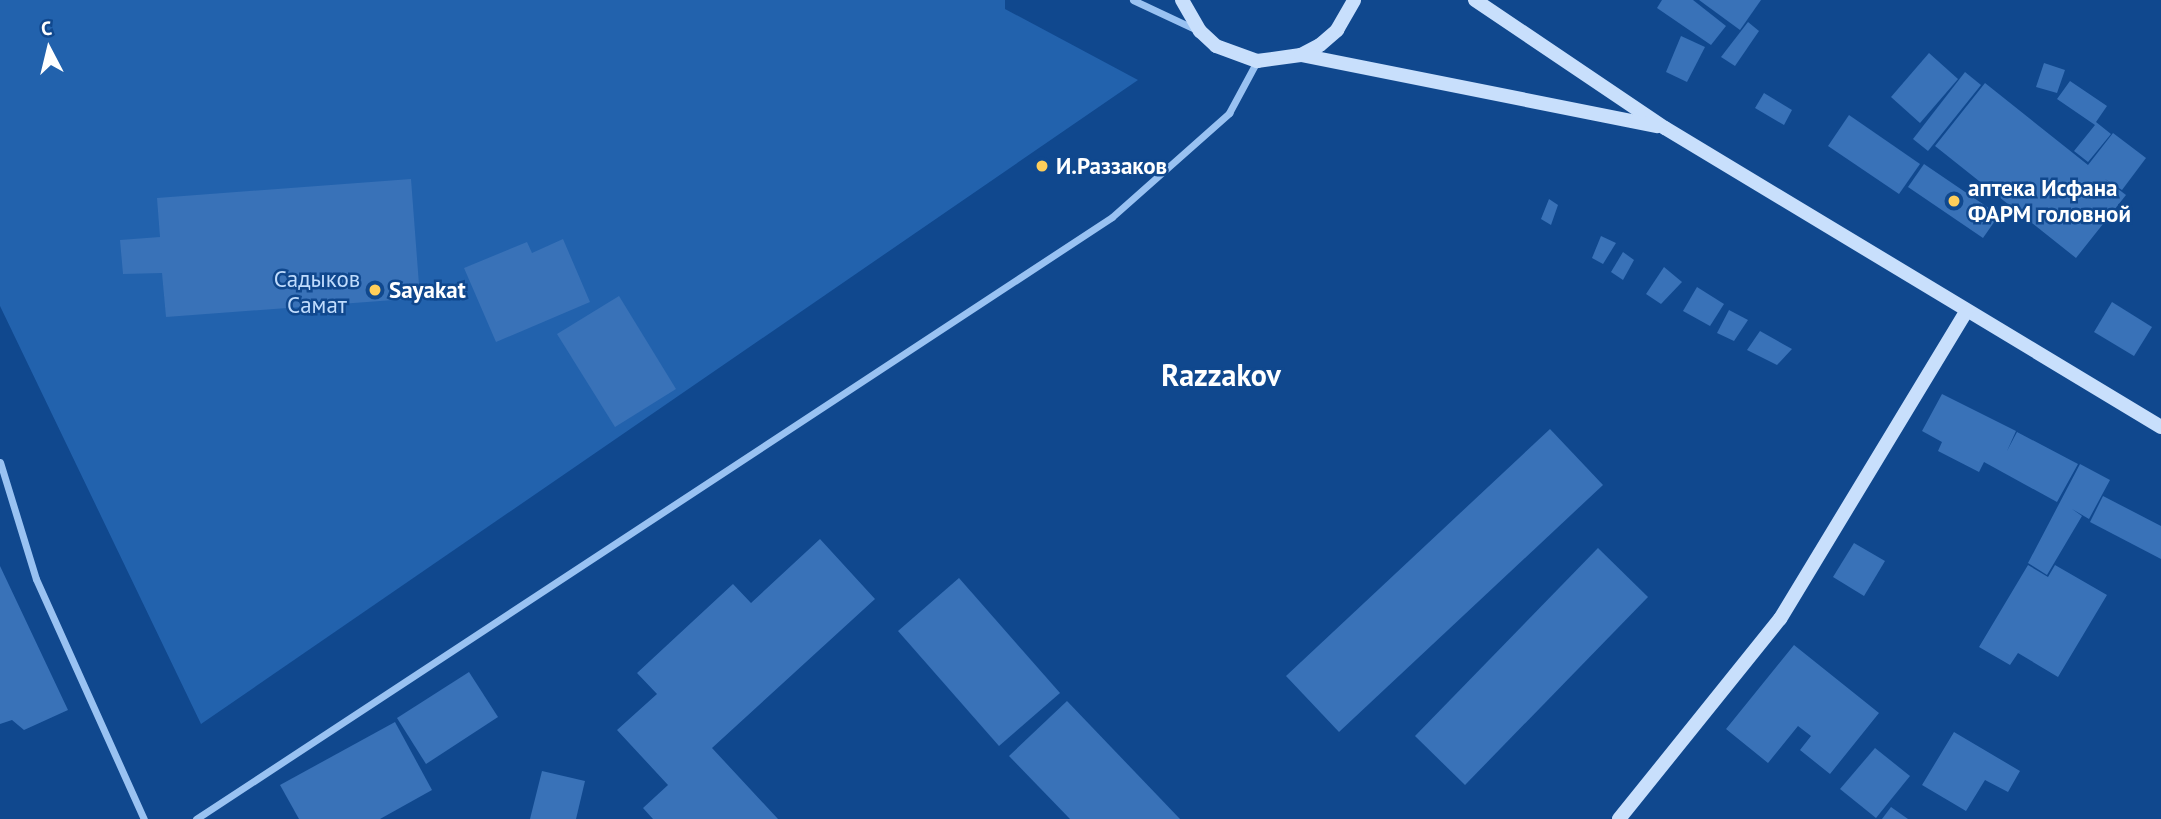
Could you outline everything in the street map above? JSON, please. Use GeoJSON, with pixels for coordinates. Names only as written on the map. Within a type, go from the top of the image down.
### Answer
{"type":"FeatureCollection","features":[{"type":"Feature","properties":{"kind":"main road"},"geometry":{"type":"LineString","coordinates":[[1182,0],[1200,31],[1216,46],[1257,61],[1301,55],[1665,128]]}},
{"type":"Feature","properties":{"kind":"main road"},"geometry":{"type":"LineString","coordinates":[[1301,55],[1337,30],[1354,0]]}},
{"type":"Feature","properties":{"kind":"main road"},"geometry":{"type":"LineString","coordinates":[[1475,0],[1665,128],[1966,312],[2161,427]]}},
{"type":"Feature","properties":{"kind":"main road"},"geometry":{"type":"LineString","coordinates":[[1619,819],[1780,619],[1966,312]]}},
{"type":"Feature","properties":{"kind":"street"},"geometry":{"type":"LineString","coordinates":[[1133,0],[1200,31]]}},
{"type":"Feature","properties":{"kind":"street"},"geometry":{"type":"LineString","coordinates":[[196,819],[1112,217],[1229,113],[1257,61]]}},
{"type":"Feature","properties":{"kind":"street"},"geometry":{"type":"LineString","coordinates":[[0,461],[36,579],[144,819]]}},
{"type":"Feature","properties":{"kind":"green space","name":"Садыков Самат"},"geometry":{"type":"Polygon","coordinates":[[[0,0],[1005,0],[1005,9],[1138,80],[201,724],[0,306],[0,0]]]}},
{"type":"Feature","properties":{"kind":"building"},"geometry":{"type":"Polygon","coordinates":[[[1662,0],[1693,0],[1726,26],[1711,45],[1657,8],[1662,0]]]}},
{"type":"Feature","properties":{"kind":"building"},"geometry":{"type":"Polygon","coordinates":[[[1699,0],[1761,0],[1740,30],[1699,0]]]}},
{"type":"Feature","properties":{"kind":"building"},"geometry":{"type":"Polygon","coordinates":[[[1748,22],[1759,31],[1735,66],[1721,57],[1748,22]]]}},
{"type":"Feature","properties":{"kind":"building"},"geometry":{"type":"Polygon","coordinates":[[[1681,36],[1705,47],[1687,82],[1666,72],[1681,36]]]}},
{"type":"Feature","properties":{"kind":"building"},"geometry":{"type":"Polygon","coordinates":[[[1929,53],[1958,79],[1920,123],[1891,97],[1929,53]]]}},
{"type":"Feature","properties":{"kind":"building"},"geometry":{"type":"Polygon","coordinates":[[[2044,63],[2065,70],[2057,93],[2036,87],[2044,63]]]}},
{"type":"Feature","properties":{"kind":"building"},"geometry":{"type":"Polygon","coordinates":[[[1965,72],[1981,85],[1928,151],[1913,139],[1965,72]]]}},
{"type":"Feature","properties":{"kind":"building"},"geometry":{"type":"Polygon","coordinates":[[[2070,81],[2107,106],[2096,122],[2111,134],[2088,162],[2074,151],[2095,125],[2057,99],[2070,81]]]}},
{"type":"Feature","properties":{"kind":"building"},"geometry":{"type":"Polygon","coordinates":[[[1985,83],[2088,165],[2113,133],[2146,158],[2122,190],[2105,179],[2126,195],[2076,258],[1935,146],[1985,83]]]}},
{"type":"Feature","properties":{"kind":"building"},"geometry":{"type":"Polygon","coordinates":[[[1764,93],[1792,110],[1784,125],[1755,108],[1764,93]]]}},
{"type":"Feature","properties":{"kind":"building"},"geometry":{"type":"Polygon","coordinates":[[[1849,115],[1920,164],[1899,194],[1828,146],[1849,115]]]}},
{"type":"Feature","properties":{"kind":"building","name":"аптека Исфана ФАРМ головной"},"geometry":{"type":"Polygon","coordinates":[[[1924,164],[1999,215],[1983,238],[1908,187],[1924,164]]]}},
{"type":"Feature","properties":{"kind":"building"},"geometry":{"type":"Polygon","coordinates":[[[411,179],[420,298],[166,317],[162,273],[123,274],[120,240],[160,237],[157,198],[411,179]]]}},
{"type":"Feature","properties":{"kind":"building"},"geometry":{"type":"Polygon","coordinates":[[[1549,199],[1558,205],[1551,225],[1541,219],[1549,199]]]}},
{"type":"Feature","properties":{"kind":"building"},"geometry":{"type":"Polygon","coordinates":[[[1601,236],[1616,243],[1603,264],[1592,258],[1601,236]]]}},
{"type":"Feature","properties":{"kind":"building"},"geometry":{"type":"Polygon","coordinates":[[[563,239],[590,302],[496,342],[464,268],[527,242],[532,253],[563,239]]]}},
{"type":"Feature","properties":{"kind":"building"},"geometry":{"type":"Polygon","coordinates":[[[1623,252],[1634,260],[1623,280],[1611,272],[1623,252]]]}},
{"type":"Feature","properties":{"kind":"building"},"geometry":{"type":"Polygon","coordinates":[[[1664,267],[1682,282],[1661,304],[1646,294],[1664,267]]]}},
{"type":"Feature","properties":{"kind":"building"},"geometry":{"type":"Polygon","coordinates":[[[1697,287],[1724,304],[1710,326],[1683,311],[1697,287]]]}},
{"type":"Feature","properties":{"kind":"building"},"geometry":{"type":"Polygon","coordinates":[[[619,296],[676,389],[615,427],[557,334],[619,296]]]}},
{"type":"Feature","properties":{"kind":"building"},"geometry":{"type":"Polygon","coordinates":[[[2112,302],[2152,327],[2134,356],[2094,332],[2112,302]]]}},
{"type":"Feature","properties":{"kind":"building"},"geometry":{"type":"Polygon","coordinates":[[[1729,310],[1748,320],[1734,341],[1717,333],[1729,310]]]}},
{"type":"Feature","properties":{"kind":"building"},"geometry":{"type":"Polygon","coordinates":[[[1760,331],[1792,349],[1777,365],[1747,350],[1760,331]]]}},
{"type":"Feature","properties":{"kind":"building"},"geometry":{"type":"Polygon","coordinates":[[[1942,394],[2016,431],[2007,451],[2017,432],[2078,464],[2057,502],[1984,462],[1979,472],[1938,451],[1942,442],[1922,431],[1942,394]]]}},
{"type":"Feature","properties":{"kind":"building"},"geometry":{"type":"Polygon","coordinates":[[[1550,429],[1603,485],[1339,732],[1286,676],[1550,429]]]}},
{"type":"Feature","properties":{"kind":"building"},"geometry":{"type":"Polygon","coordinates":[[[2080,464],[2110,480],[2089,519],[2072,509],[2082,516],[2047,575],[2028,563],[2080,464]]]}},
{"type":"Feature","properties":{"kind":"building"},"geometry":{"type":"Polygon","coordinates":[[[2103,496],[2161,526],[2161,559],[2090,522],[2103,496]]]}},
{"type":"Feature","properties":{"kind":"building"},"geometry":{"type":"Polygon","coordinates":[[[820,539],[875,599],[712,748],[778,819],[653,819],[643,808],[668,785],[617,730],[657,694],[637,673],[733,584],[751,603],[820,539]]]}},
{"type":"Feature","properties":{"kind":"building"},"geometry":{"type":"Polygon","coordinates":[[[1854,543],[1885,561],[1864,596],[1833,577],[1854,543]]]}},
{"type":"Feature","properties":{"kind":"building"},"geometry":{"type":"Polygon","coordinates":[[[1598,548],[1648,597],[1465,785],[1415,736],[1598,548]]]}},
{"type":"Feature","properties":{"kind":"building"},"geometry":{"type":"Polygon","coordinates":[[[2028,565],[2048,577],[2055,565],[2107,595],[2058,677],[2018,653],[2010,665],[1979,647],[2028,565]]]}},
{"type":"Feature","properties":{"kind":"building"},"geometry":{"type":"Polygon","coordinates":[[[0,566],[68,710],[24,730],[12,720],[0,724],[0,566]]]}},
{"type":"Feature","properties":{"kind":"building"},"geometry":{"type":"Polygon","coordinates":[[[959,578],[1060,693],[999,746],[898,631],[959,578]]]}},
{"type":"Feature","properties":{"kind":"building"},"geometry":{"type":"Polygon","coordinates":[[[1794,645],[1879,713],[1830,774],[1800,750],[1811,736],[1798,726],[1768,763],[1726,729],[1794,645]]]}},
{"type":"Feature","properties":{"kind":"building"},"geometry":{"type":"Polygon","coordinates":[[[469,672],[498,717],[426,764],[397,718],[469,672]]]}},
{"type":"Feature","properties":{"kind":"building"},"geometry":{"type":"Polygon","coordinates":[[[1067,701],[1180,819],[1070,819],[1009,756],[1067,701]]]}},
{"type":"Feature","properties":{"kind":"building"},"geometry":{"type":"Polygon","coordinates":[[[395,722],[432,790],[380,819],[299,819],[280,785],[395,722]]]}},
{"type":"Feature","properties":{"kind":"building"},"geometry":{"type":"Polygon","coordinates":[[[1954,732],[2020,771],[2008,792],[1985,780],[1966,811],[1922,785],[1954,732]]]}},
{"type":"Feature","properties":{"kind":"building"},"geometry":{"type":"Polygon","coordinates":[[[1875,748],[1910,776],[1876,818],[1840,789],[1875,748]]]}},
{"type":"Feature","properties":{"kind":"building"},"geometry":{"type":"Polygon","coordinates":[[[542,771],[585,781],[576,819],[530,819],[542,771]]]}},
{"type":"Feature","properties":{"kind":"building"},"geometry":{"type":"Polygon","coordinates":[[[1891,807],[1908,819],[1882,819],[1891,807]]]}},
{"type":"Feature","properties":{"kind":"place","name":"И.Раззаков"},"geometry":{"type":"Point","coordinates":[1042,166]}},
{"type":"Feature","properties":{"kind":"place","name":"аптека Исфана ФАРМ головной"},"geometry":{"type":"Point","coordinates":[1954,201]}},
{"type":"Feature","properties":{"kind":"place","name":"Sayakat"},"geometry":{"type":"Point","coordinates":[375,290]}},
{"type":"Feature","properties":{"kind":"district","name":"Razzakov"},"geometry":{"type":"Point","coordinates":[1221,375]}}]}
